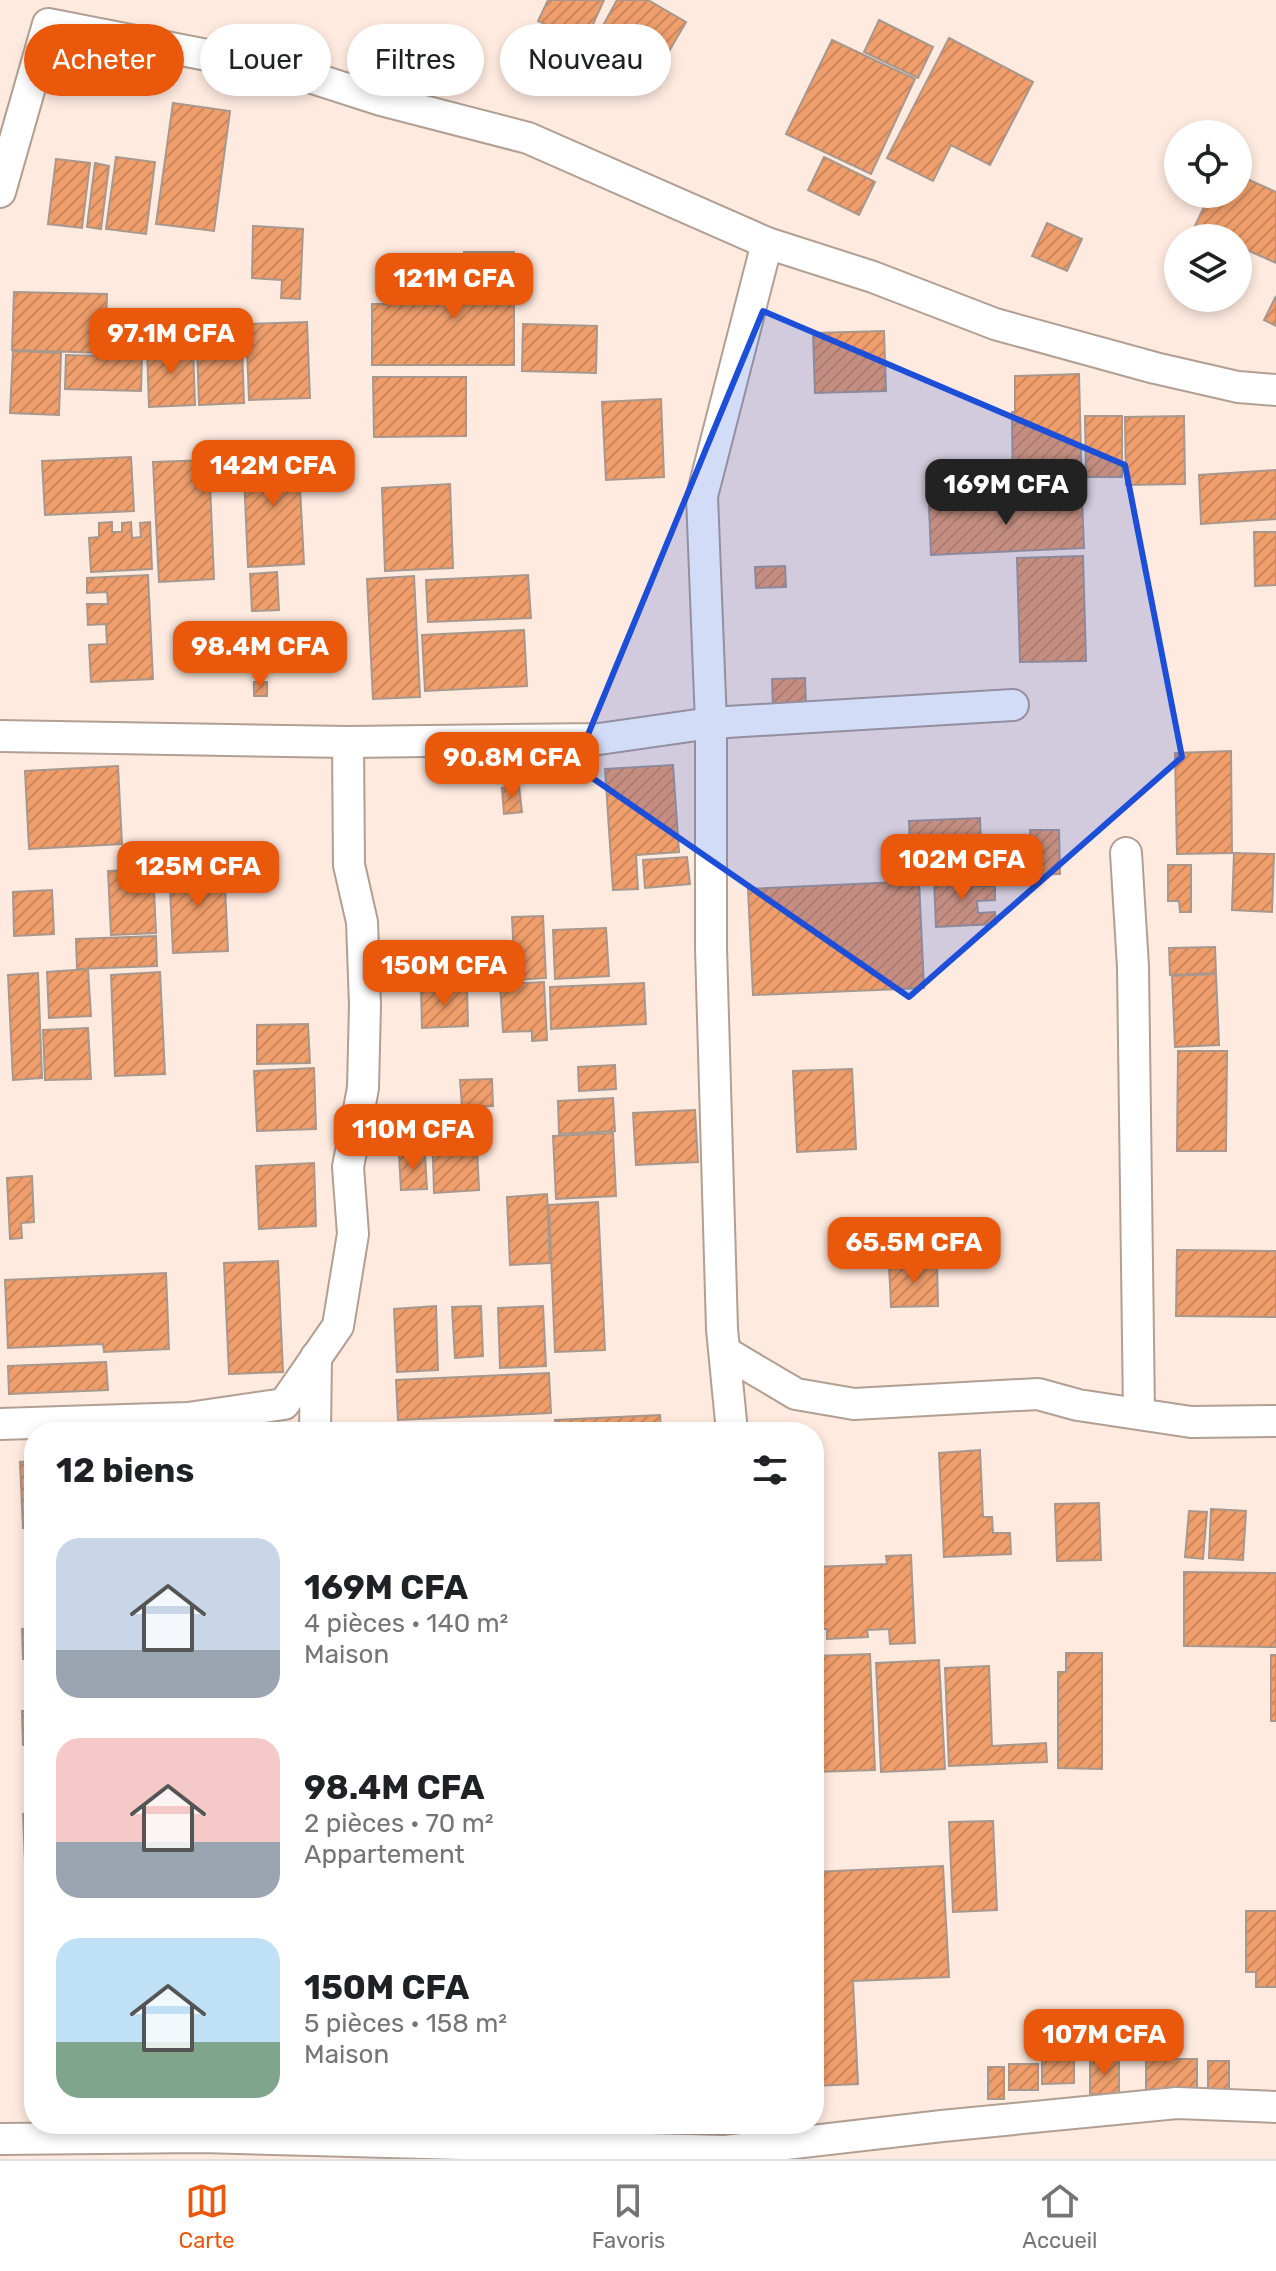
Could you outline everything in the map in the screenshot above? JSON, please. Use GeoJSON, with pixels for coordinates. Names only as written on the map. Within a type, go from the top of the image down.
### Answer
{"type":"FeatureCollection","features":[{"type":"Feature","properties":{"kind":"street"},"geometry":{"type":"LineString","coordinates":[[0,192],[53,12],[294,72],[381,100],[528,138],[767,243],[873,277],[995,324],[1155,368],[1238,387],[1276,390]]}},
{"type":"Feature","properties":{"kind":"street"},"geometry":{"type":"LineString","coordinates":[[731,1422],[725,1352],[711,948],[711,723],[702,496],[767,243]]}},
{"type":"Feature","properties":{"kind":"street"},"geometry":{"type":"LineString","coordinates":[[0,736],[348,742],[599,739],[711,723],[1013,705]]}},
{"type":"Feature","properties":{"kind":"street"},"geometry":{"type":"LineString","coordinates":[[63,1422],[188,1418],[284,1404],[338,1326],[353,1234],[348,1167],[363,1088],[365,1005],[362,922],[349,865],[348,742]]}},
{"type":"Feature","properties":{"kind":"street"},"geometry":{"type":"LineString","coordinates":[[1126,853],[1134,1026],[1139,1413]]}},
{"type":"Feature","properties":{"kind":"street"},"geometry":{"type":"LineString","coordinates":[[725,1352],[796,1394],[854,1404],[1038,1394],[1078,1405],[1191,1422],[1276,1421]]}},
{"type":"Feature","properties":{"kind":"street"},"geometry":{"type":"LineString","coordinates":[[314,1422],[316,1357]]}},
{"type":"Feature","properties":{"kind":"street"},"geometry":{"type":"LineString","coordinates":[[284,1404],[303,1422]]}},
{"type":"Feature","properties":{"kind":"street"},"geometry":{"type":"LineString","coordinates":[[0,1424],[24,1423]]}},
{"type":"Feature","properties":{"kind":"street"},"geometry":{"type":"LineString","coordinates":[[0,2139],[201,2137],[293,2149],[687,2137],[725,2151],[1177,2103],[1276,2107]]}},
{"type":"Feature","properties":{"kind":"highlighted area"},"geometry":{"type":"Polygon","coordinates":[[[763,311],[1125,465],[1182,757],[909,997],[575,766],[763,311]]]}},
{"type":"Feature","properties":{"kind":"building"},"geometry":{"type":"Polygon","coordinates":[[[548,0],[604,0],[593,24],[545,24],[538,21],[548,0]]]}},
{"type":"Feature","properties":{"kind":"building"},"geometry":{"type":"Polygon","coordinates":[[[617,0],[648,0],[686,22],[671,48],[671,24],[604,24],[617,0]]]}},
{"type":"Feature","properties":{"kind":"building"},"geometry":{"type":"Polygon","coordinates":[[[879,20],[933,47],[918,78],[864,52],[879,20]]]}},
{"type":"Feature","properties":{"kind":"building"},"geometry":{"type":"Polygon","coordinates":[[[949,38],[1033,82],[990,165],[951,145],[933,181],[887,158],[949,38]]]}},
{"type":"Feature","properties":{"kind":"building"},"geometry":{"type":"Polygon","coordinates":[[[832,40],[915,79],[871,174],[786,134],[832,40]]]}},
{"type":"Feature","properties":{"kind":"building"},"geometry":{"type":"Polygon","coordinates":[[[173,103],[230,111],[214,231],[156,224],[173,103]]]}},
{"type":"Feature","properties":{"kind":"building"},"geometry":{"type":"Polygon","coordinates":[[[116,157],[155,162],[146,234],[106,229],[116,157]]]}},
{"type":"Feature","properties":{"kind":"building"},"geometry":{"type":"Polygon","coordinates":[[[824,157],[875,182],[859,215],[808,190],[824,157]]]}},
{"type":"Feature","properties":{"kind":"building"},"geometry":{"type":"Polygon","coordinates":[[[56,159],[90,163],[82,228],[48,224],[56,159]]]}},
{"type":"Feature","properties":{"kind":"building"},"geometry":{"type":"Polygon","coordinates":[[[95,163],[109,166],[101,229],[87,227],[95,163]]]}},
{"type":"Feature","properties":{"kind":"building"},"geometry":{"type":"Polygon","coordinates":[[[1252,181],[1276,192],[1276,263],[1252,252],[1252,224],[1196,224],[1203,208],[1252,208],[1252,181]]]}},
{"type":"Feature","properties":{"kind":"building"},"geometry":{"type":"Polygon","coordinates":[[[1047,223],[1082,239],[1067,271],[1032,256],[1047,223]]]}},
{"type":"Feature","properties":{"kind":"building"},"geometry":{"type":"Polygon","coordinates":[[[253,226],[303,229],[300,299],[281,298],[282,280],[252,278],[253,226]]]}},
{"type":"Feature","properties":{"kind":"building"},"geometry":{"type":"Polygon","coordinates":[[[464,252],[514,252],[514,365],[372,365],[372,304],[463,304],[464,252]]]}},
{"type":"Feature","properties":{"kind":"building"},"geometry":{"type":"Polygon","coordinates":[[[14,292],[107,294],[105,353],[12,350],[14,292]]]}},
{"type":"Feature","properties":{"kind":"building"},"geometry":{"type":"Polygon","coordinates":[[[1276,296],[1276,326],[1264,320],[1276,296]]]}},
{"type":"Feature","properties":{"kind":"building"},"geometry":{"type":"Polygon","coordinates":[[[307,322],[310,398],[249,400],[246,324],[307,322]]]}},
{"type":"Feature","properties":{"kind":"building"},"geometry":{"type":"Polygon","coordinates":[[[523,324],[597,326],[596,373],[522,371],[523,324]]]}},
{"type":"Feature","properties":{"kind":"building"},"geometry":{"type":"Polygon","coordinates":[[[884,331],[886,391],[815,393],[813,333],[884,331]]]}},
{"type":"Feature","properties":{"kind":"building"},"geometry":{"type":"Polygon","coordinates":[[[193,346],[195,405],[149,407],[147,348],[193,346]]]}},
{"type":"Feature","properties":{"kind":"building"},"geometry":{"type":"Polygon","coordinates":[[[242,346],[244,403],[199,405],[197,347],[242,346]]]}},
{"type":"Feature","properties":{"kind":"building"},"geometry":{"type":"Polygon","coordinates":[[[13,351],[61,353],[59,415],[10,413],[13,351]]]}},
{"type":"Feature","properties":{"kind":"building"},"geometry":{"type":"Polygon","coordinates":[[[66,355],[142,357],[141,391],[65,389],[66,355]]]}},
{"type":"Feature","properties":{"kind":"building"},"geometry":{"type":"Polygon","coordinates":[[[1079,374],[1082,496],[1013,498],[1012,412],[1015,412],[1015,376],[1079,374]]]}},
{"type":"Feature","properties":{"kind":"building"},"geometry":{"type":"Polygon","coordinates":[[[373,377],[466,377],[466,436],[374,437],[373,377]]]}},
{"type":"Feature","properties":{"kind":"building"},"geometry":{"type":"Polygon","coordinates":[[[661,399],[664,477],[606,480],[602,402],[661,399]]]}},
{"type":"Feature","properties":{"kind":"building"},"geometry":{"type":"Polygon","coordinates":[[[1085,416],[1122,416],[1122,477],[1086,477],[1085,416]]]}},
{"type":"Feature","properties":{"kind":"building"},"geometry":{"type":"Polygon","coordinates":[[[1184,416],[1185,484],[1126,485],[1125,417],[1184,416]]]}},
{"type":"Feature","properties":{"kind":"building"},"geometry":{"type":"Polygon","coordinates":[[[298,449],[304,564],[248,567],[243,452],[298,449]]]}},
{"type":"Feature","properties":{"kind":"building"},"geometry":{"type":"Polygon","coordinates":[[[131,457],[134,511],[45,515],[42,461],[131,457]]]}},
{"type":"Feature","properties":{"kind":"building"},"geometry":{"type":"Polygon","coordinates":[[[209,460],[214,579],[159,582],[153,462],[209,460]]]}},
{"type":"Feature","properties":{"kind":"building"},"geometry":{"type":"Polygon","coordinates":[[[1276,470],[1276,519],[1201,524],[1199,475],[1276,470]]]}},
{"type":"Feature","properties":{"kind":"building"},"geometry":{"type":"Polygon","coordinates":[[[450,484],[453,568],[385,571],[382,488],[450,484]]]}},
{"type":"Feature","properties":{"kind":"building"},"geometry":{"type":"Polygon","coordinates":[[[1082,499],[1084,548],[931,555],[929,506],[1082,499]]]}},
{"type":"Feature","properties":{"kind":"building"},"geometry":{"type":"Polygon","coordinates":[[[112,522],[112,532],[122,532],[122,523],[131,522],[132,538],[141,537],[140,523],[150,522],[152,569],[91,572],[89,538],[99,537],[99,523],[112,522]]]}},
{"type":"Feature","properties":{"kind":"building"},"geometry":{"type":"Polygon","coordinates":[[[1254,532],[1276,532],[1276,585],[1255,586],[1254,532]]]}},
{"type":"Feature","properties":{"kind":"building"},"geometry":{"type":"Polygon","coordinates":[[[1083,556],[1086,661],[1020,662],[1017,558],[1083,556]]]}},
{"type":"Feature","properties":{"kind":"building"},"geometry":{"type":"Polygon","coordinates":[[[785,566],[786,587],[756,588],[755,567],[785,566]]]}},
{"type":"Feature","properties":{"kind":"building"},"geometry":{"type":"Polygon","coordinates":[[[277,572],[279,610],[252,611],[250,574],[277,572]]]}},
{"type":"Feature","properties":{"kind":"building"},"geometry":{"type":"Polygon","coordinates":[[[148,575],[153,679],[91,682],[89,645],[107,644],[106,624],[88,625],[87,604],[108,604],[107,592],[87,593],[87,578],[148,575]]]}},
{"type":"Feature","properties":{"kind":"building"},"geometry":{"type":"Polygon","coordinates":[[[528,575],[531,618],[428,622],[426,580],[528,575]]]}},
{"type":"Feature","properties":{"kind":"building"},"geometry":{"type":"Polygon","coordinates":[[[414,576],[420,697],[373,699],[367,579],[414,576]]]}},
{"type":"Feature","properties":{"kind":"building"},"geometry":{"type":"Polygon","coordinates":[[[524,630],[527,686],[425,691],[422,635],[524,630]]]}},
{"type":"Feature","properties":{"kind":"building"},"geometry":{"type":"Polygon","coordinates":[[[805,678],[806,708],[773,709],[772,679],[805,678]]]}},
{"type":"Feature","properties":{"kind":"building"},"geometry":{"type":"Polygon","coordinates":[[[254,682],[267,682],[267,696],[254,696],[254,682]]]}},
{"type":"Feature","properties":{"kind":"building"},"geometry":{"type":"Polygon","coordinates":[[[1231,751],[1232,853],[1177,854],[1175,753],[1231,751]]]}},
{"type":"Feature","properties":{"kind":"building"},"geometry":{"type":"Polygon","coordinates":[[[673,765],[679,852],[636,855],[638,889],[613,890],[605,769],[673,765]]]}},
{"type":"Feature","properties":{"kind":"building"},"geometry":{"type":"Polygon","coordinates":[[[118,766],[122,844],[29,849],[25,771],[118,766]]]}},
{"type":"Feature","properties":{"kind":"building"},"geometry":{"type":"Polygon","coordinates":[[[519,786],[522,812],[504,814],[502,788],[519,786]]]}},
{"type":"Feature","properties":{"kind":"building"},"geometry":{"type":"Polygon","coordinates":[[[980,818],[982,870],[911,873],[909,821],[980,818]]]}},
{"type":"Feature","properties":{"kind":"building"},"geometry":{"type":"Polygon","coordinates":[[[1030,830],[1059,830],[1060,874],[1031,875],[1030,830]]]}},
{"type":"Feature","properties":{"kind":"building"},"geometry":{"type":"Polygon","coordinates":[[[1234,853],[1274,854],[1272,912],[1232,910],[1234,853]]]}},
{"type":"Feature","properties":{"kind":"building"},"geometry":{"type":"Polygon","coordinates":[[[687,857],[690,884],[645,888],[643,860],[687,857]]]}},
{"type":"Feature","properties":{"kind":"building"},"geometry":{"type":"Polygon","coordinates":[[[224,865],[228,951],[173,953],[169,867],[224,865]]]}},
{"type":"Feature","properties":{"kind":"building"},"geometry":{"type":"Polygon","coordinates":[[[1168,865],[1191,865],[1191,912],[1180,912],[1179,901],[1168,901],[1168,865]]]}},
{"type":"Feature","properties":{"kind":"building"},"geometry":{"type":"Polygon","coordinates":[[[153,869],[156,933],[111,935],[108,871],[153,869]]]}},
{"type":"Feature","properties":{"kind":"building"},"geometry":{"type":"Polygon","coordinates":[[[977,877],[978,886],[995,886],[995,900],[977,901],[978,913],[995,912],[996,924],[936,927],[934,879],[977,877]]]}},
{"type":"Feature","properties":{"kind":"building"},"geometry":{"type":"Polygon","coordinates":[[[919,881],[924,988],[753,995],[748,889],[919,881]]]}},
{"type":"Feature","properties":{"kind":"building"},"geometry":{"type":"Polygon","coordinates":[[[52,890],[54,934],[14,936],[13,892],[52,890]]]}},
{"type":"Feature","properties":{"kind":"building"},"geometry":{"type":"Polygon","coordinates":[[[543,916],[546,978],[515,980],[512,917],[543,916]]]}},
{"type":"Feature","properties":{"kind":"building"},"geometry":{"type":"Polygon","coordinates":[[[606,928],[609,976],[555,979],[553,930],[606,928]]]}},
{"type":"Feature","properties":{"kind":"building"},"geometry":{"type":"Polygon","coordinates":[[[156,936],[157,966],[77,969],[76,939],[156,936]]]}},
{"type":"Feature","properties":{"kind":"building"},"geometry":{"type":"Polygon","coordinates":[[[1215,947],[1216,973],[1170,975],[1169,948],[1215,947]]]}},
{"type":"Feature","properties":{"kind":"building"},"geometry":{"type":"Polygon","coordinates":[[[88,969],[91,1016],[49,1018],[47,972],[88,969]]]}},
{"type":"Feature","properties":{"kind":"building"},"geometry":{"type":"Polygon","coordinates":[[[160,972],[165,1074],[115,1076],[111,975],[160,972]]]}},
{"type":"Feature","properties":{"kind":"building"},"geometry":{"type":"Polygon","coordinates":[[[38,973],[42,1078],[13,1080],[8,975],[38,973]]]}},
{"type":"Feature","properties":{"kind":"building"},"geometry":{"type":"Polygon","coordinates":[[[1216,974],[1219,1045],[1175,1047],[1172,976],[1216,974]]]}},
{"type":"Feature","properties":{"kind":"building"},"geometry":{"type":"Polygon","coordinates":[[[544,982],[547,1040],[532,1041],[532,1031],[503,1032],[500,984],[544,982]]]}},
{"type":"Feature","properties":{"kind":"building"},"geometry":{"type":"Polygon","coordinates":[[[644,983],[646,1024],[551,1029],[550,987],[644,983]]]}},
{"type":"Feature","properties":{"kind":"building"},"geometry":{"type":"Polygon","coordinates":[[[467,987],[468,1026],[422,1028],[421,989],[467,987]]]}},
{"type":"Feature","properties":{"kind":"building"},"geometry":{"type":"Polygon","coordinates":[[[308,1024],[310,1063],[257,1064],[257,1025],[308,1024]]]}},
{"type":"Feature","properties":{"kind":"building"},"geometry":{"type":"Polygon","coordinates":[[[88,1028],[91,1079],[45,1080],[43,1030],[88,1028]]]}},
{"type":"Feature","properties":{"kind":"building"},"geometry":{"type":"Polygon","coordinates":[[[1178,1051],[1227,1051],[1226,1151],[1177,1151],[1178,1051]]]}},
{"type":"Feature","properties":{"kind":"building"},"geometry":{"type":"Polygon","coordinates":[[[615,1065],[616,1089],[579,1091],[578,1067],[615,1065]]]}},
{"type":"Feature","properties":{"kind":"building"},"geometry":{"type":"Polygon","coordinates":[[[314,1068],[316,1129],[257,1131],[254,1071],[314,1068]]]}},
{"type":"Feature","properties":{"kind":"building"},"geometry":{"type":"Polygon","coordinates":[[[852,1069],[856,1149],[797,1152],[793,1071],[852,1069]]]}},
{"type":"Feature","properties":{"kind":"building"},"geometry":{"type":"Polygon","coordinates":[[[492,1079],[493,1106],[462,1107],[460,1080],[492,1079]]]}},
{"type":"Feature","properties":{"kind":"building"},"geometry":{"type":"Polygon","coordinates":[[[613,1098],[615,1131],[559,1134],[558,1101],[613,1098]]]}},
{"type":"Feature","properties":{"kind":"building"},"geometry":{"type":"Polygon","coordinates":[[[695,1110],[698,1162],[636,1165],[633,1113],[695,1110]]]}},
{"type":"Feature","properties":{"kind":"building"},"geometry":{"type":"Polygon","coordinates":[[[476,1126],[479,1190],[434,1193],[432,1127],[476,1126]]]}},
{"type":"Feature","properties":{"kind":"building"},"geometry":{"type":"Polygon","coordinates":[[[613,1133],[616,1196],[556,1199],[553,1136],[613,1133]]]}},
{"type":"Feature","properties":{"kind":"building"},"geometry":{"type":"Polygon","coordinates":[[[425,1154],[427,1189],[401,1190],[399,1155],[425,1154]]]}},
{"type":"Feature","properties":{"kind":"building"},"geometry":{"type":"Polygon","coordinates":[[[314,1163],[316,1226],[259,1229],[256,1166],[314,1163]]]}},
{"type":"Feature","properties":{"kind":"building"},"geometry":{"type":"Polygon","coordinates":[[[32,1176],[34,1222],[21,1223],[22,1238],[10,1239],[7,1178],[32,1176]]]}},
{"type":"Feature","properties":{"kind":"building"},"geometry":{"type":"Polygon","coordinates":[[[547,1194],[550,1263],[510,1265],[507,1197],[547,1194]]]}},
{"type":"Feature","properties":{"kind":"building"},"geometry":{"type":"Polygon","coordinates":[[[598,1202],[605,1350],[555,1352],[549,1205],[598,1202]]]}},
{"type":"Feature","properties":{"kind":"building"},"geometry":{"type":"Polygon","coordinates":[[[1177,1250],[1276,1251],[1276,1317],[1176,1316],[1177,1250]]]}},
{"type":"Feature","properties":{"kind":"building"},"geometry":{"type":"Polygon","coordinates":[[[278,1261],[283,1372],[229,1374],[224,1263],[278,1261]]]}},
{"type":"Feature","properties":{"kind":"building"},"geometry":{"type":"Polygon","coordinates":[[[937,1263],[938,1306],[891,1307],[889,1265],[937,1263]]]}},
{"type":"Feature","properties":{"kind":"building"},"geometry":{"type":"Polygon","coordinates":[[[166,1273],[169,1349],[104,1352],[103,1344],[8,1348],[5,1280],[166,1273]]]}},
{"type":"Feature","properties":{"kind":"building"},"geometry":{"type":"Polygon","coordinates":[[[436,1306],[438,1370],[397,1372],[394,1309],[436,1306]]]}},
{"type":"Feature","properties":{"kind":"building"},"geometry":{"type":"Polygon","coordinates":[[[481,1306],[483,1356],[455,1358],[452,1307],[481,1306]]]}},
{"type":"Feature","properties":{"kind":"building"},"geometry":{"type":"Polygon","coordinates":[[[543,1306],[546,1366],[500,1368],[498,1308],[543,1306]]]}},
{"type":"Feature","properties":{"kind":"building"},"geometry":{"type":"Polygon","coordinates":[[[106,1362],[108,1390],[9,1394],[8,1366],[106,1362]]]}},
{"type":"Feature","properties":{"kind":"building"},"geometry":{"type":"Polygon","coordinates":[[[549,1373],[551,1413],[398,1420],[396,1380],[549,1373]]]}},
{"type":"Feature","properties":{"kind":"building"},"geometry":{"type":"Polygon","coordinates":[[[660,1415],[660,1422],[555,1422],[660,1415]]]}},
{"type":"Feature","properties":{"kind":"building"},"geometry":{"type":"Polygon","coordinates":[[[980,1450],[983,1517],[992,1517],[993,1533],[1010,1533],[1011,1554],[944,1557],[939,1453],[980,1450]]]}},
{"type":"Feature","properties":{"kind":"building"},"geometry":{"type":"Polygon","coordinates":[[[20,1462],[24,1462],[24,1528],[23,1528],[20,1462]]]}},
{"type":"Feature","properties":{"kind":"building"},"geometry":{"type":"Polygon","coordinates":[[[1099,1503],[1101,1560],[1057,1561],[1055,1504],[1099,1503]]]}},
{"type":"Feature","properties":{"kind":"building"},"geometry":{"type":"Polygon","coordinates":[[[1211,1509],[1246,1511],[1243,1560],[1209,1558],[1211,1509]]]}},
{"type":"Feature","properties":{"kind":"building"},"geometry":{"type":"Polygon","coordinates":[[[1189,1511],[1207,1512],[1203,1559],[1185,1557],[1189,1511]]]}},
{"type":"Feature","properties":{"kind":"building"},"geometry":{"type":"Polygon","coordinates":[[[911,1555],[915,1643],[890,1644],[889,1629],[867,1630],[868,1637],[827,1639],[827,1629],[824,1629],[824,1567],[887,1564],[886,1556],[911,1555]]]}},
{"type":"Feature","properties":{"kind":"building"},"geometry":{"type":"Polygon","coordinates":[[[1184,1572],[1276,1573],[1276,1647],[1184,1646],[1184,1572]]]}},
{"type":"Feature","properties":{"kind":"building"},"geometry":{"type":"Polygon","coordinates":[[[22,1629],[24,1629],[23,1659],[22,1629]]]}},
{"type":"Feature","properties":{"kind":"building"},"geometry":{"type":"Polygon","coordinates":[[[1066,1653],[1102,1653],[1102,1769],[1058,1768],[1058,1672],[1066,1672],[1066,1653]]]}},
{"type":"Feature","properties":{"kind":"building"},"geometry":{"type":"Polygon","coordinates":[[[870,1654],[875,1770],[824,1772],[824,1656],[870,1654]]]}},
{"type":"Feature","properties":{"kind":"building"},"geometry":{"type":"Polygon","coordinates":[[[1271,1655],[1276,1655],[1276,1721],[1271,1721],[1271,1655]]]}},
{"type":"Feature","properties":{"kind":"building"},"geometry":{"type":"Polygon","coordinates":[[[939,1660],[945,1769],[881,1772],[876,1663],[939,1660]]]}},
{"type":"Feature","properties":{"kind":"building"},"geometry":{"type":"Polygon","coordinates":[[[989,1666],[992,1746],[1046,1743],[1047,1762],[949,1766],[945,1668],[989,1666]]]}},
{"type":"Feature","properties":{"kind":"building"},"geometry":{"type":"Polygon","coordinates":[[[22,1711],[24,1711],[24,1745],[22,1711]]]}},
{"type":"Feature","properties":{"kind":"building"},"geometry":{"type":"Polygon","coordinates":[[[993,1821],[997,1910],[953,1912],[949,1822],[993,1821]]]}},
{"type":"Feature","properties":{"kind":"building"},"geometry":{"type":"Polygon","coordinates":[[[943,1866],[949,1977],[853,1981],[858,2084],[824,2086],[824,1872],[943,1866]]]}},
{"type":"Feature","properties":{"kind":"building"},"geometry":{"type":"Polygon","coordinates":[[[1246,1911],[1276,1911],[1276,1987],[1256,1987],[1256,1972],[1246,1972],[1246,1911]]]}},
{"type":"Feature","properties":{"kind":"building"},"geometry":{"type":"Polygon","coordinates":[[[1074,2058],[1074,2083],[1042,2084],[1042,2059],[1074,2058]]]}},
{"type":"Feature","properties":{"kind":"building"},"geometry":{"type":"Polygon","coordinates":[[[1146,2059],[1197,2059],[1197,2095],[1146,2095],[1146,2059]]]}},
{"type":"Feature","properties":{"kind":"building"},"geometry":{"type":"Polygon","coordinates":[[[1090,2060],[1119,2060],[1119,2094],[1090,2094],[1090,2060]]]}},
{"type":"Feature","properties":{"kind":"building"},"geometry":{"type":"Polygon","coordinates":[[[1208,2061],[1229,2061],[1229,2089],[1208,2089],[1208,2061]]]}},
{"type":"Feature","properties":{"kind":"building"},"geometry":{"type":"Polygon","coordinates":[[[1009,2064],[1038,2064],[1038,2090],[1009,2090],[1009,2064]]]}},
{"type":"Feature","properties":{"kind":"building"},"geometry":{"type":"Polygon","coordinates":[[[988,2067],[1004,2067],[1004,2099],[988,2099],[988,2067]]]}}]}
